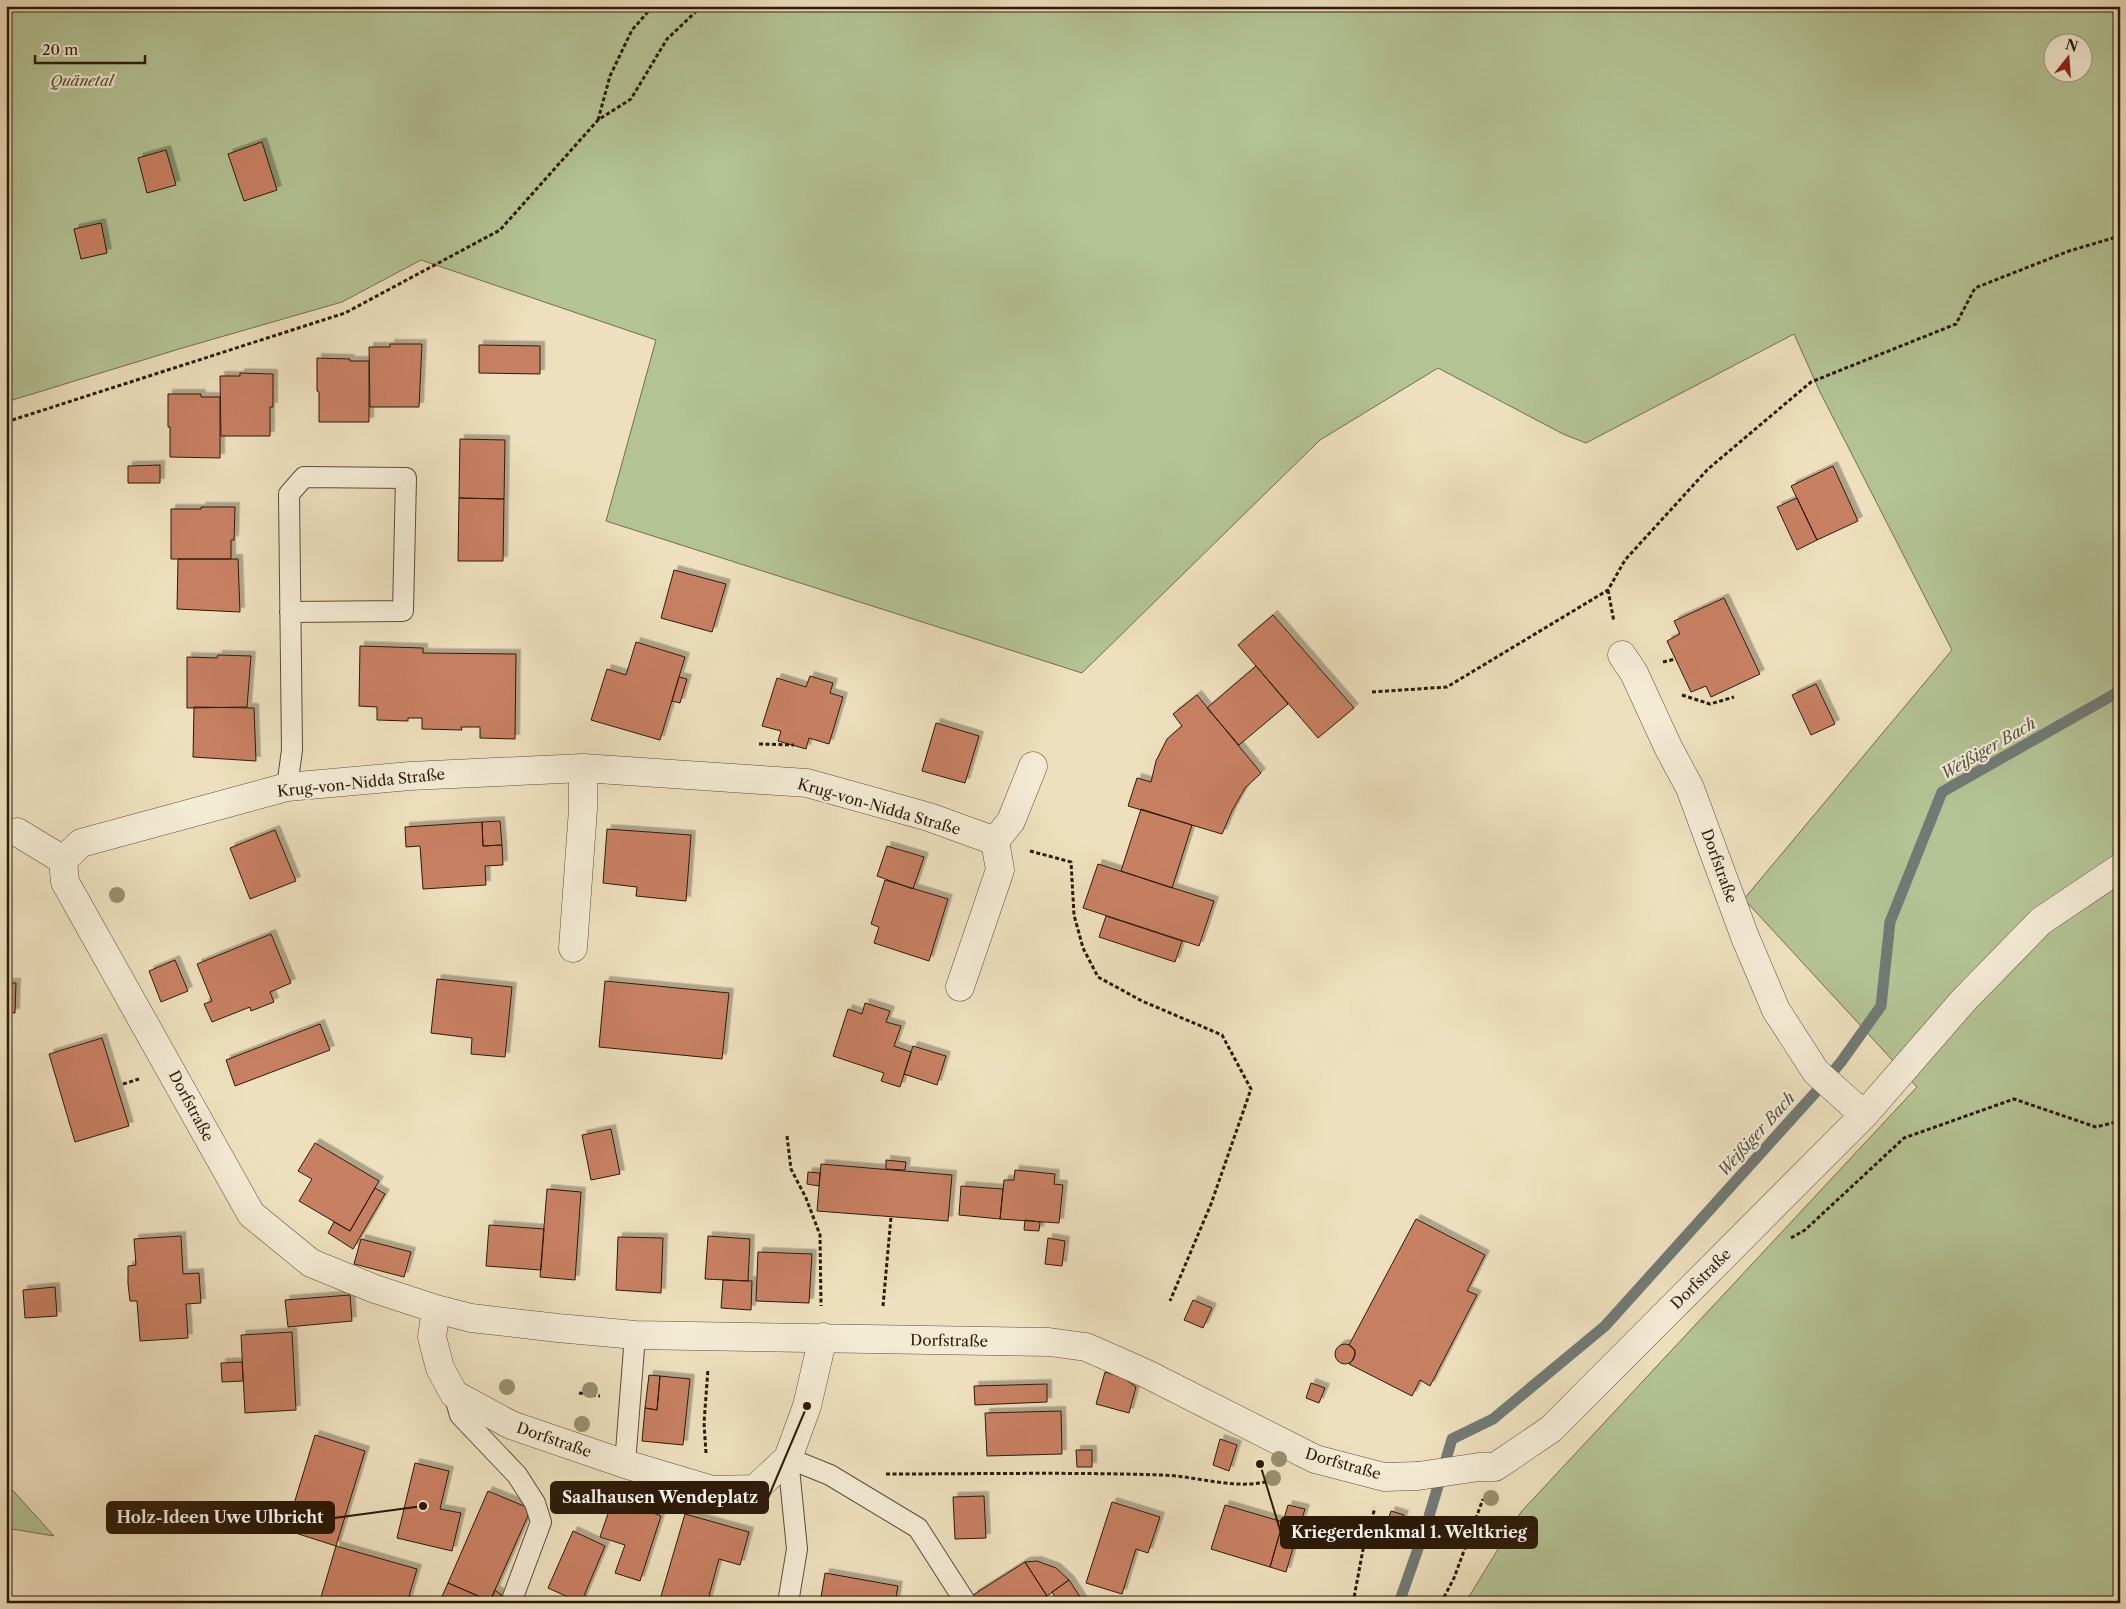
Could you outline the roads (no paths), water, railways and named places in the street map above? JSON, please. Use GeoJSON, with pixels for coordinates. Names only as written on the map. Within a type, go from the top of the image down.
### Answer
{"type":"FeatureCollection","features":[{"type":"Feature","properties":{"kind":"street","name":"Dorfstraße"},"geometry":{"type":"LineString","coordinates":[[1622,654],[1634,673],[1668,747],[1690,788],[1746,937],[1776,1010],[1826,1079],[1864,1116]]}},
{"type":"Feature","properties":{"kind":"street"},"geometry":{"type":"LineString","coordinates":[[960,987],[1000,870],[995,841],[1011,822],[1033,766]]}},
{"type":"Feature","properties":{"kind":"street","name":"Krug-von-Nidda Straße"},"geometry":{"type":"LineString","coordinates":[[63,860],[81,843],[287,787],[410,776],[583,768],[807,784],[929,817],[995,841]]}},
{"type":"Feature","properties":{"kind":"street"},"geometry":{"type":"LineString","coordinates":[[573,948],[583,809],[583,768]]}},
{"type":"Feature","properties":{"kind":"street"},"geometry":{"type":"LineString","coordinates":[[17,832],[63,860]]}},
{"type":"Feature","properties":{"kind":"street","name":"Dorfstraße"},"geometry":{"type":"LineString","coordinates":[[63,860],[65,882],[251,1214],[311,1263],[375,1290],[472,1318],[635,1335],[1049,1342],[1086,1347],[1145,1373],[1315,1459],[1384,1477],[1418,1476],[1487,1467],[1551,1429],[1864,1116],[1963,1001],[2041,921],[2120,868]]}},
{"type":"Feature","properties":{"kind":"street"},"geometry":{"type":"LineString","coordinates":[[436,1309],[432,1338],[440,1368],[454,1394]]}},
{"type":"Feature","properties":{"kind":"street","name":"Dorfstraße"},"geometry":{"type":"LineString","coordinates":[[454,1394],[511,1425],[624,1464],[712,1490],[756,1490],[788,1458],[807,1406],[823,1337]]}},
{"type":"Feature","properties":{"kind":"lane"},"geometry":{"type":"LineString","coordinates":[[287,787],[292,750],[290,612],[289,494],[304,477],[406,478],[403,611],[290,612]]}},
{"type":"Feature","properties":{"kind":"lane"},"geometry":{"type":"LineString","coordinates":[[624,1464],[635,1335]]}},
{"type":"Feature","properties":{"kind":"lane"},"geometry":{"type":"LineString","coordinates":[[454,1394],[460,1415],[517,1475],[535,1503],[541,1522],[513,1598]]}},
{"type":"Feature","properties":{"kind":"lane"},"geometry":{"type":"LineString","coordinates":[[788,1603],[797,1549],[788,1458],[830,1475],[918,1528],[966,1603]]}},
{"type":"Feature","properties":{"kind":"waterway","name":"Weißiger Bach"},"geometry":{"type":"LineString","coordinates":[[1399,1603],[1427,1523],[1452,1439],[1493,1419],[1605,1326],[1815,1093],[1841,1062],[1881,1006],[1890,922],[1942,792],[2120,691]]}},
{"type":"Feature","properties":{"kind":"place","name":"Saalhausen Wendeplatz"},"geometry":{"type":"Point","coordinates":[807,1406]}},
{"type":"Feature","properties":{"kind":"place","name":"Kriegerdenkmal 1. Weltkrieg"},"geometry":{"type":"Point","coordinates":[1260,1464]}},
{"type":"Feature","properties":{"kind":"place","name":"Holz-Ideen Uwe Ulbricht"},"geometry":{"type":"Point","coordinates":[423,1506]}},
{"type":"Feature","properties":{"kind":"park label","name":"Quänetal"},"geometry":{"type":"Point","coordinates":[82,81]}}]}
